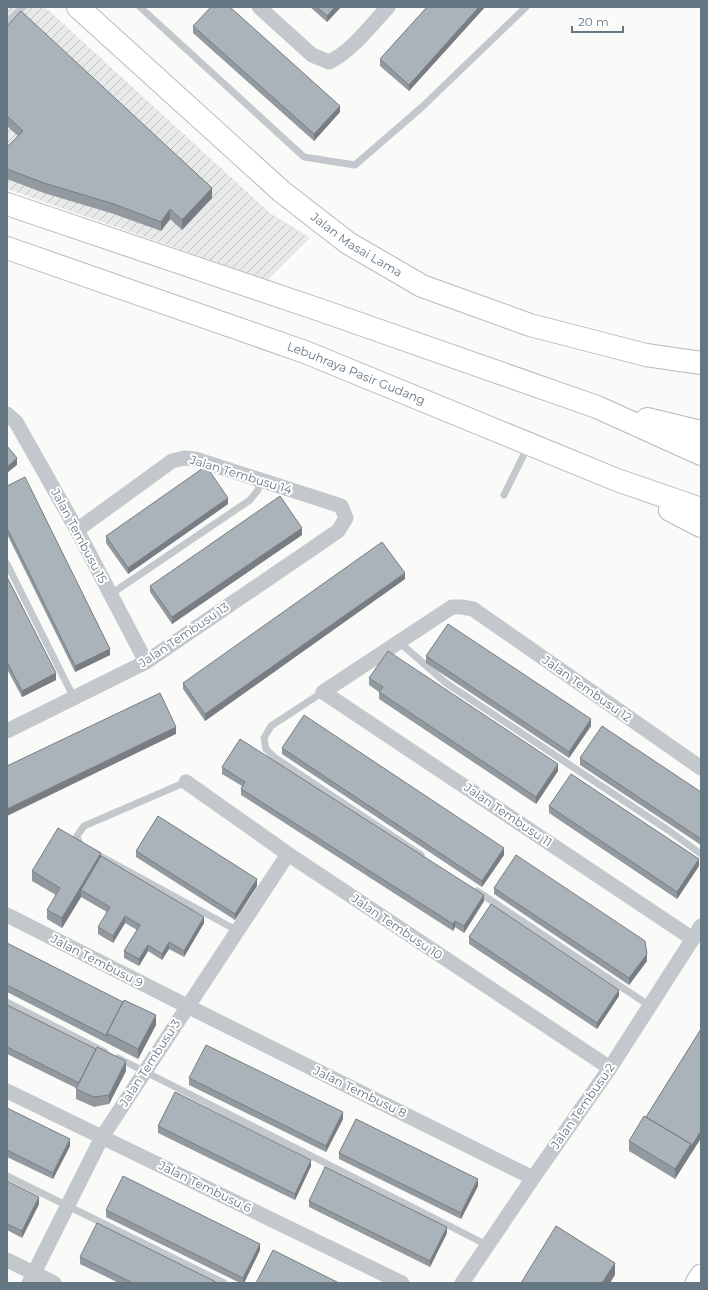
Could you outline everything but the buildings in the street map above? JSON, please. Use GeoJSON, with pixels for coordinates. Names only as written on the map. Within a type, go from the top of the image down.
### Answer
{"type":"FeatureCollection","features":[{"type":"Feature","properties":{"kind":"main road","name":"Jalan Masai Lama"},"geometry":{"type":"LineString","coordinates":[[78,7],[281,191],[348,243],[422,286],[530,325],[646,355],[701,363]]}},
{"type":"Feature","properties":{"kind":"main road"},"geometry":{"type":"LineString","coordinates":[[7,204],[597,407],[701,454]]}},
{"type":"Feature","properties":{"kind":"main road","name":"Lebuhraya Pasir Gudang"},"geometry":{"type":"LineString","coordinates":[[7,248],[305,352],[617,480],[701,509]]}},
{"type":"Feature","properties":{"kind":"main road"},"geometry":{"type":"LineString","coordinates":[[597,407],[701,432]]}},
{"type":"Feature","properties":{"kind":"main road"},"geometry":{"type":"LineString","coordinates":[[617,480],[701,526]]}},
{"type":"Feature","properties":{"kind":"main road"},"geometry":{"type":"LineString","coordinates":[[696,1283],[701,1275]]}},
{"type":"Feature","properties":{"kind":"street"},"geometry":{"type":"LineString","coordinates":[[266,9],[312,55],[329,62],[348,50],[388,7]]}},
{"type":"Feature","properties":{"kind":"street","name":"Jalan Tembusu 15"},"geometry":{"type":"LineString","coordinates":[[7,414],[16,422],[77,530],[146,662]]}},
{"type":"Feature","properties":{"kind":"street","name":"Jalan Tembusu 14"},"geometry":{"type":"LineString","coordinates":[[77,530],[172,461],[184,458],[195,459],[341,506],[346,518]]}},
{"type":"Feature","properties":{"kind":"street","name":"Jalan Tembusu 13"},"geometry":{"type":"LineString","coordinates":[[7,731],[146,662],[338,530],[346,518]]}},
{"type":"Feature","properties":{"kind":"street","name":"Jalan Tembusu 12"},"geometry":{"type":"LineString","coordinates":[[398,642],[452,607],[473,609],[701,768]]}},
{"type":"Feature","properties":{"kind":"street"},"geometry":{"type":"LineString","coordinates":[[323,692],[398,642]]}},
{"type":"Feature","properties":{"kind":"street","name":"Jalan Tembusu 11"},"geometry":{"type":"LineString","coordinates":[[323,692],[697,933]]}},
{"type":"Feature","properties":{"kind":"street","name":"Jalan Tembusu 10"},"geometry":{"type":"LineString","coordinates":[[186,782],[288,854],[610,1068]]}},
{"type":"Feature","properties":{"kind":"street","name":"Jalan Tembusu 3"},"geometry":{"type":"LineString","coordinates":[[32,1278],[102,1137],[288,854]]}},
{"type":"Feature","properties":{"kind":"street","name":"Jalan Tembusu 9"},"geometry":{"type":"LineString","coordinates":[[7,915],[187,1006]]}},
{"type":"Feature","properties":{"kind":"street","name":"Jalan Tembusu 2"},"geometry":{"type":"LineString","coordinates":[[462,1283],[610,1068],[697,933]]}},
{"type":"Feature","properties":{"kind":"street","name":"Jalan Tembusu 8"},"geometry":{"type":"LineString","coordinates":[[187,1006],[533,1178]]}},
{"type":"Feature","properties":{"kind":"street","name":"Jalan Tembusu 6"},"geometry":{"type":"LineString","coordinates":[[7,1091],[402,1283]]}},
{"type":"Feature","properties":{"kind":"street"},"geometry":{"type":"LineString","coordinates":[[7,1260],[32,1278],[54,1283]]}},
{"type":"Feature","properties":{"kind":"lane"},"geometry":{"type":"LineString","coordinates":[[7,22],[23,7]]}},
{"type":"Feature","properties":{"kind":"lane"},"geometry":{"type":"LineString","coordinates":[[140,7],[304,157],[355,165],[422,107],[526,7]]}},
{"type":"Feature","properties":{"kind":"lane"},"geometry":{"type":"LineString","coordinates":[[504,495],[529,444]]}},
{"type":"Feature","properties":{"kind":"lane"},"geometry":{"type":"LineString","coordinates":[[110,594],[250,500],[258,490],[260,480]]}},
{"type":"Feature","properties":{"kind":"lane"},"geometry":{"type":"LineString","coordinates":[[7,564],[74,698]]}},
{"type":"Feature","properties":{"kind":"lane"},"geometry":{"type":"LineString","coordinates":[[398,642],[446,683],[668,830],[701,854]]}},
{"type":"Feature","properties":{"kind":"lane"},"geometry":{"type":"LineString","coordinates":[[323,692],[271,726],[264,738],[266,749],[274,757],[426,858]]}},
{"type":"Feature","properties":{"kind":"lane"},"geometry":{"type":"LineString","coordinates":[[186,782],[84,826],[77,836],[80,844],[238,931]]}},
{"type":"Feature","properties":{"kind":"lane"},"geometry":{"type":"LineString","coordinates":[[472,888],[650,1006]]}},
{"type":"Feature","properties":{"kind":"lane"},"geometry":{"type":"LineString","coordinates":[[7,1002],[487,1245]]}},
{"type":"Feature","properties":{"kind":"lane"},"geometry":{"type":"LineString","coordinates":[[7,1176],[67,1207],[224,1283]]}},
{"type":"Feature","properties":{"kind":"shaded area"},"geometry":{"type":"Polygon","coordinates":[[[7,7],[45,7],[270,213],[310,238],[268,280],[7,189],[7,7]]]}}]}
